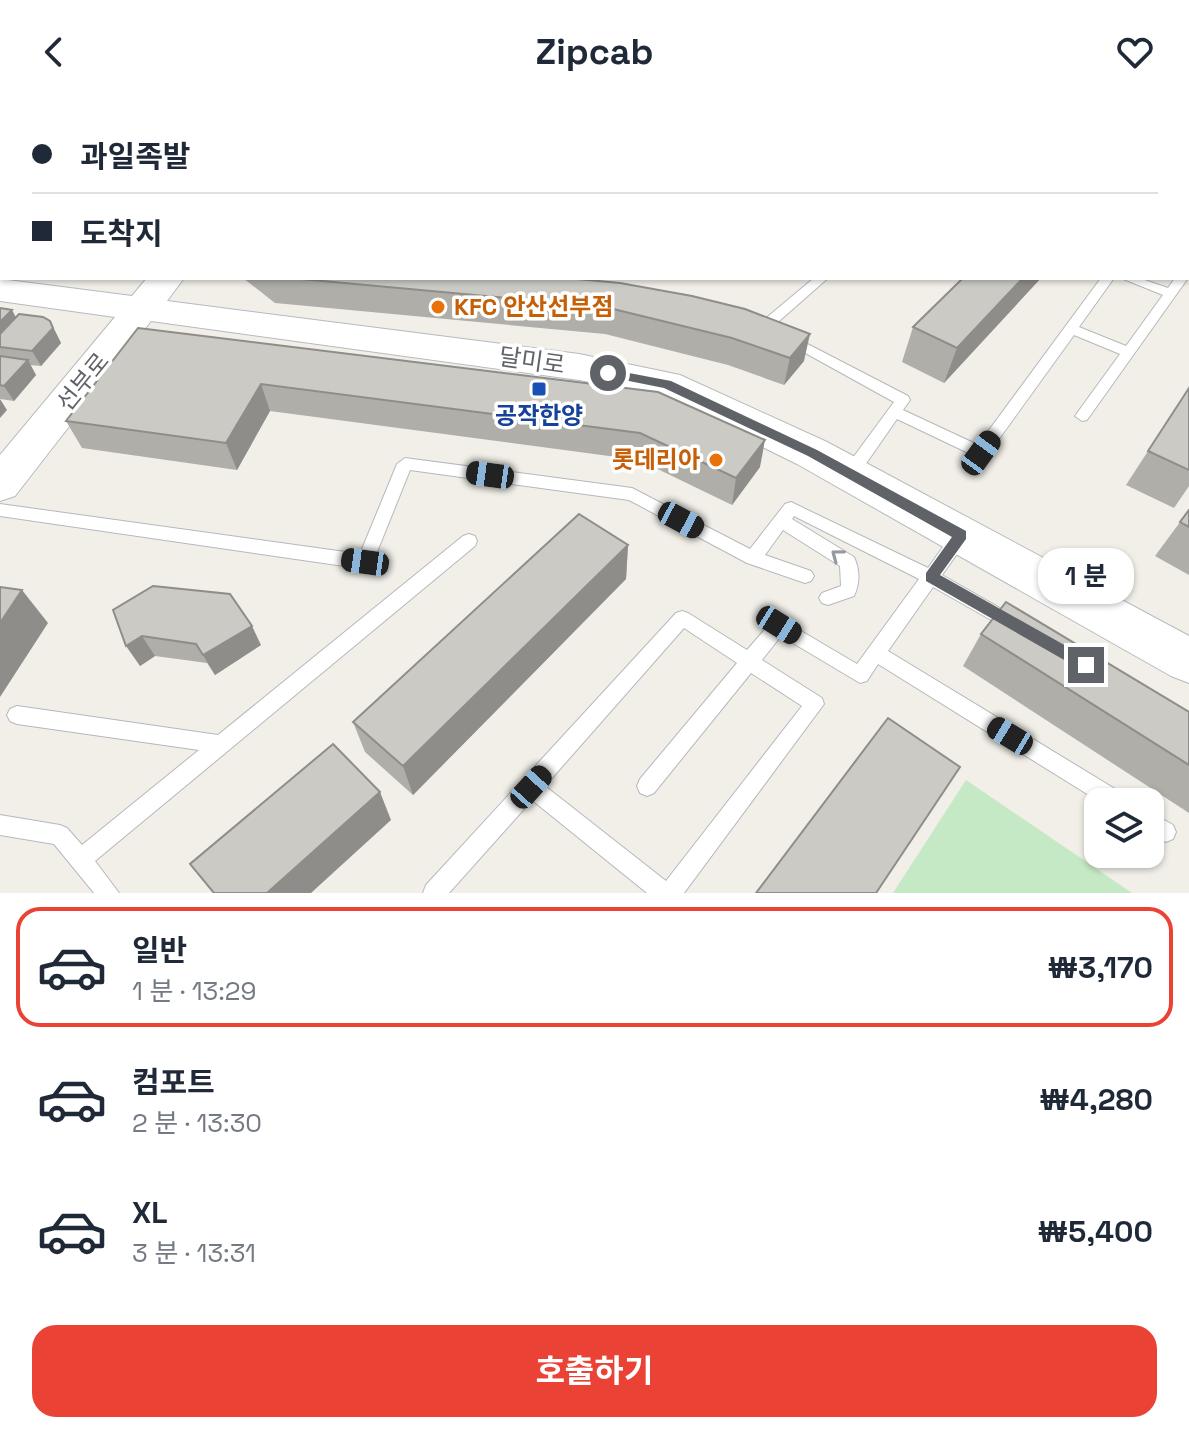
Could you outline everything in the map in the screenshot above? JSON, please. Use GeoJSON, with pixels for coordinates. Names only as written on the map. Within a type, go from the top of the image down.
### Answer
{"type":"FeatureCollection","features":[{"type":"Feature","properties":{"kind":"street","name":"달미로"},"geometry":{"type":"LineString","coordinates":[[0,290],[154,293],[666,384],[850,474],[1189,661]]}},
{"type":"Feature","properties":{"kind":"street","name":"선부로"},"geometry":{"type":"LineString","coordinates":[[0,485],[154,293]]}},
{"type":"Feature","properties":{"kind":"lane"},"geometry":{"type":"LineString","coordinates":[[819,280],[757,325],[903,400],[850,474]]}},
{"type":"Feature","properties":{"kind":"lane"},"geometry":{"type":"LineString","coordinates":[[894,412],[981,453],[1107,280]]}},
{"type":"Feature","properties":{"kind":"lane"},"geometry":{"type":"LineString","coordinates":[[1132,280],[1171,294]]}},
{"type":"Feature","properties":{"kind":"lane"},"geometry":{"type":"LineString","coordinates":[[1082,416],[1181,280]]}},
{"type":"Feature","properties":{"kind":"lane"},"geometry":{"type":"LineString","coordinates":[[1071,329],[1129,352]]}},
{"type":"Feature","properties":{"kind":"lane"},"geometry":{"type":"LineString","coordinates":[[0,510],[365,562],[405,464],[632,494],[753,558],[805,576]]}},
{"type":"Feature","properties":{"kind":"lane"},"geometry":{"type":"LineString","coordinates":[[753,558],[791,508],[931,577],[1026,631]]}},
{"type":"Feature","properties":{"kind":"lane"},"geometry":{"type":"LineString","coordinates":[[782,521],[848,562],[851,581],[848,591],[828,598]]}},
{"type":"Feature","properties":{"kind":"lane"},"geometry":{"type":"LineString","coordinates":[[647,786],[779,625],[860,675],[961,535]]}},
{"type":"Feature","properties":{"kind":"lane"},"geometry":{"type":"LineString","coordinates":[[80,860],[469,541]]}},
{"type":"Feature","properties":{"kind":"lane"},"geometry":{"type":"LineString","coordinates":[[434,893],[682,618],[815,704],[671,893]]}},
{"type":"Feature","properties":{"kind":"lane"},"geometry":{"type":"LineString","coordinates":[[876,653],[1095,788]]}},
{"type":"Feature","properties":{"kind":"lane"},"geometry":{"type":"LineString","coordinates":[[17,715],[221,744]]}},
{"type":"Feature","properties":{"kind":"lane"},"geometry":{"type":"LineString","coordinates":[[531,787],[664,893]]}},
{"type":"Feature","properties":{"kind":"lane"},"geometry":{"type":"LineString","coordinates":[[0,825],[60,835],[103,891]]}},
{"type":"Feature","properties":{"kind":"green space"},"geometry":{"type":"Polygon","coordinates":[[[966,780],[1084,860],[1084,868],[1095,868],[1132,893],[893,893],[966,780]]]}},
{"type":"Feature","properties":{"kind":"building"},"geometry":{"type":"Polygon","coordinates":[[[312,280],[588,280],[620,283],[745,309],[810,334],[790,358],[732,338],[605,307],[312,280]]]}},
{"type":"Feature","properties":{"kind":"building"},"geometry":{"type":"Polygon","coordinates":[[[961,280],[1021,280],[957,348],[913,327],[961,280]]]}},
{"type":"Feature","properties":{"kind":"building"},"geometry":{"type":"Polygon","coordinates":[[[0,308],[12,310],[0,322],[0,308]]]}},
{"type":"Feature","properties":{"kind":"building"},"geometry":{"type":"Polygon","coordinates":[[[19,314],[43,317],[50,321],[53,328],[32,351],[0,347],[0,334],[19,314]]]}},
{"type":"Feature","properties":{"kind":"building"},"geometry":{"type":"Polygon","coordinates":[[[138,328],[658,392],[765,440],[736,478],[640,433],[261,384],[226,443],[66,421],[138,328]]]}},
{"type":"Feature","properties":{"kind":"building"},"geometry":{"type":"Polygon","coordinates":[[[0,356],[28,360],[4,386],[0,385],[0,356]]]}},
{"type":"Feature","properties":{"kind":"building"},"geometry":{"type":"Polygon","coordinates":[[[1189,388],[1189,470],[1148,451],[1189,388]]]}},
{"type":"Feature","properties":{"kind":"building"},"geometry":{"type":"Polygon","coordinates":[[[1189,510],[1189,527],[1180,522],[1189,510]]]}},
{"type":"Feature","properties":{"kind":"building"},"geometry":{"type":"Polygon","coordinates":[[[579,514],[628,545],[403,766],[353,722],[579,514]]]}},
{"type":"Feature","properties":{"kind":"building"},"geometry":{"type":"Polygon","coordinates":[[[153,586],[230,594],[252,626],[203,655],[196,644],[142,636],[126,646],[113,610],[153,586]]]}},
{"type":"Feature","properties":{"kind":"building"},"geometry":{"type":"Polygon","coordinates":[[[0,587],[22,590],[0,623],[0,587]]]}},
{"type":"Feature","properties":{"kind":"building"},"geometry":{"type":"Polygon","coordinates":[[[1006,602],[1189,712],[1189,765],[981,634],[1006,602]]]}},
{"type":"Feature","properties":{"kind":"building"},"geometry":{"type":"Polygon","coordinates":[[[888,718],[960,767],[876,893],[756,893],[888,718]]]}},
{"type":"Feature","properties":{"kind":"building"},"geometry":{"type":"Polygon","coordinates":[[[333,744],[380,792],[267,893],[214,893],[190,864],[333,744]]]}},
{"type":"Feature","properties":{"kind":"place","name":"KFC 안산선부점"},"geometry":{"type":"Point","coordinates":[438,307]}},
{"type":"Feature","properties":{"kind":"place","name":"공작한양"},"geometry":{"type":"Point","coordinates":[539,389]}},
{"type":"Feature","properties":{"kind":"place","name":"롯데리아"},"geometry":{"type":"Point","coordinates":[716,460]}},
{"type":"Feature","properties":{"kind":"route"},"geometry":{"type":"LineString","coordinates":[[608,373],[666,384],[812,453],[961,535],[931,577],[1086,665]]}}]}
